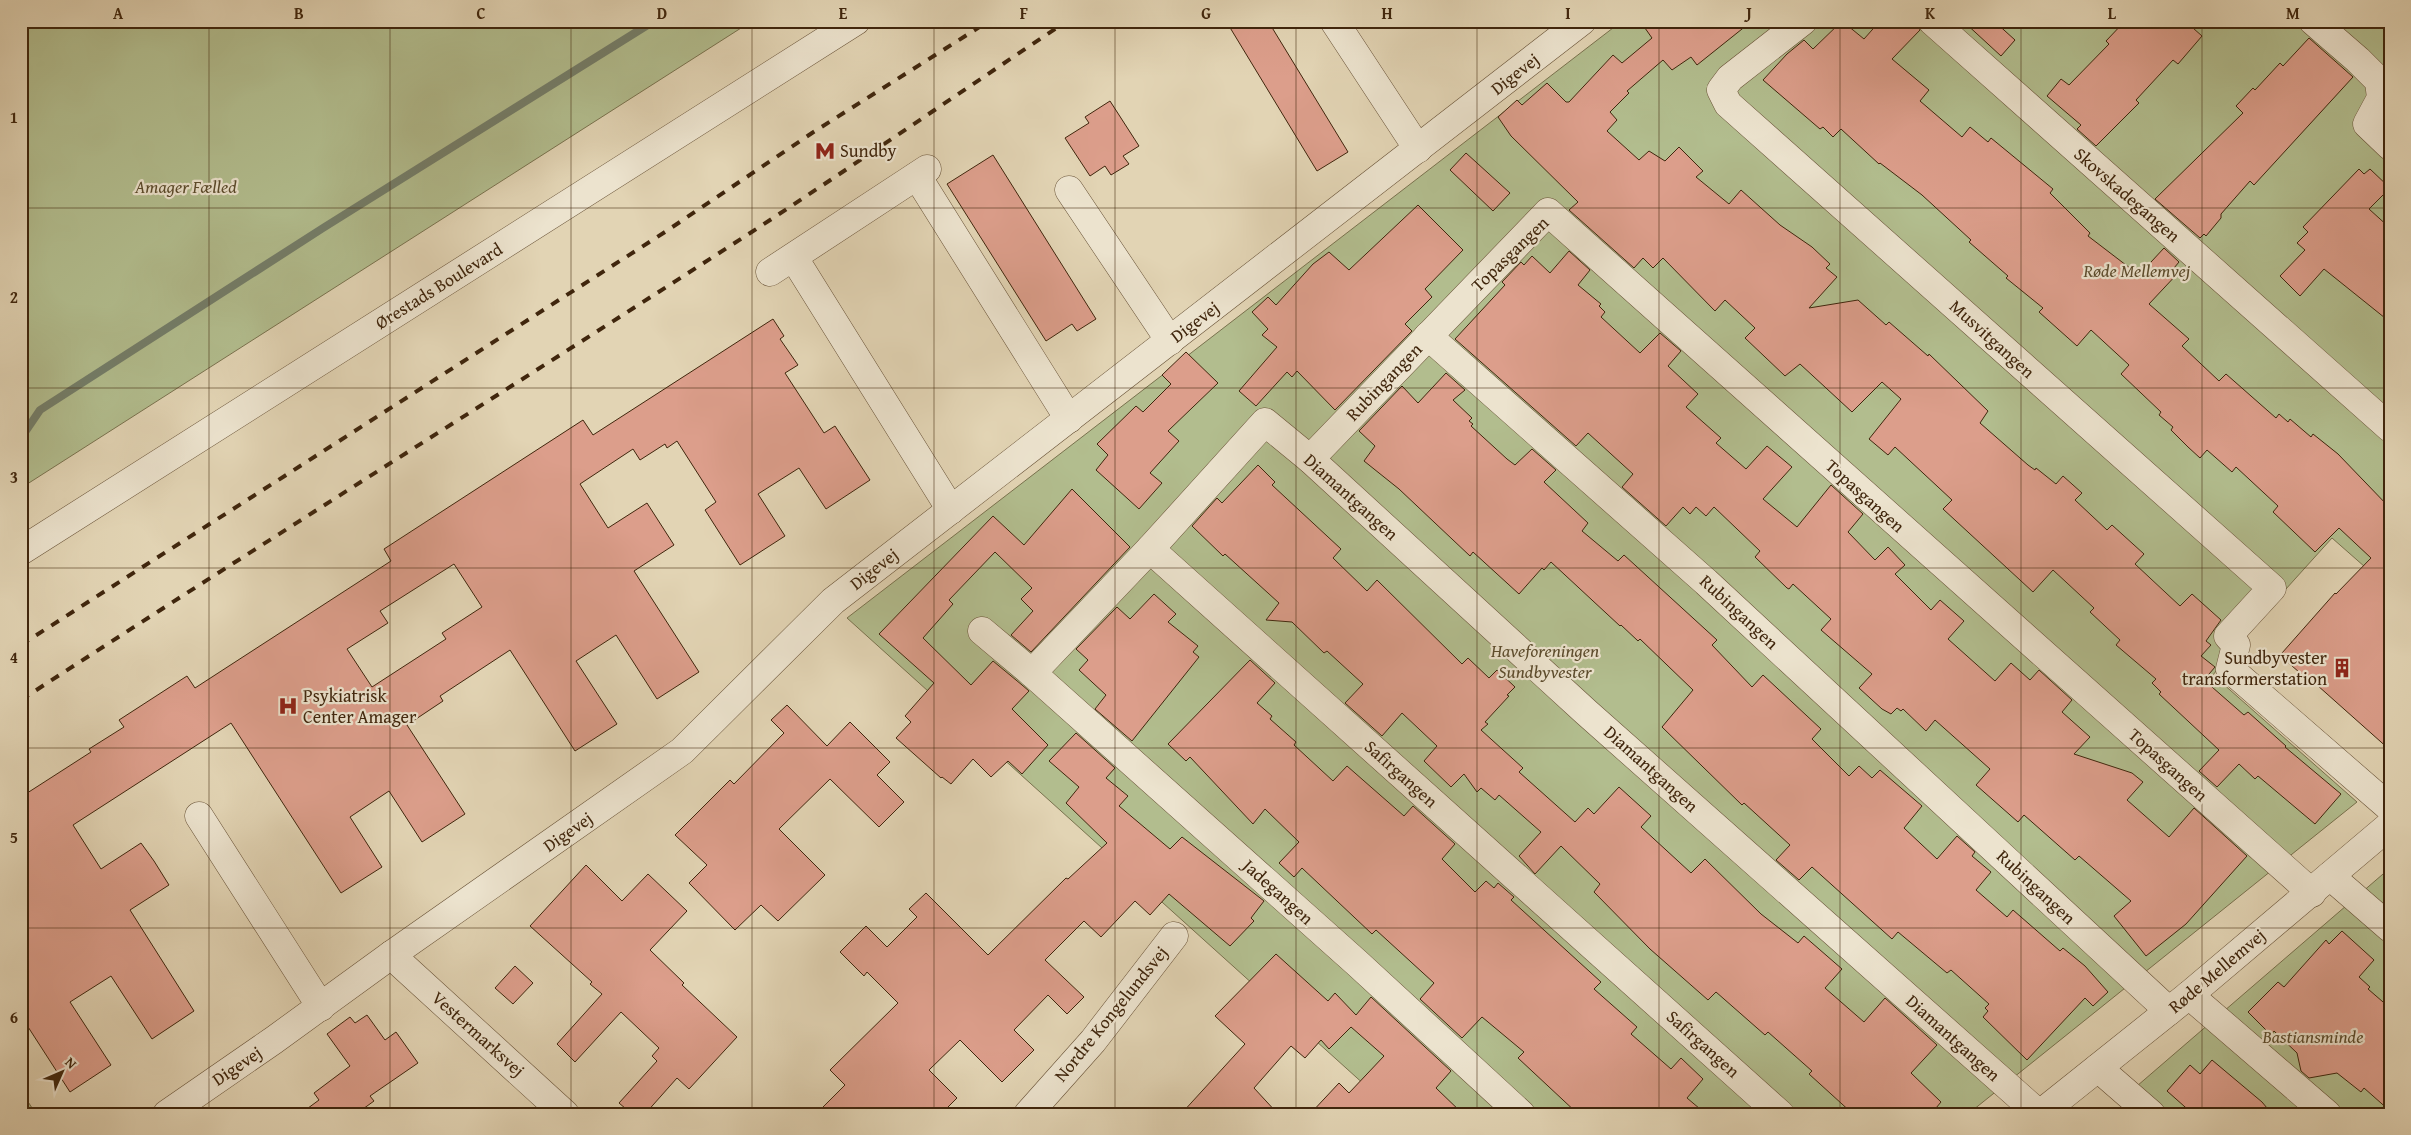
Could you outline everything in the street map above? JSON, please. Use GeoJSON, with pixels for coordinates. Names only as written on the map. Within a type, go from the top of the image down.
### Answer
{"type":"FeatureCollection","features":[{"type":"Feature","properties":{"kind":"street","name":"Ørestads Boulevard"},"geometry":{"type":"LineString","coordinates":[[21,551],[856,21]]}},
{"type":"Feature","properties":{"kind":"street"},"geometry":{"type":"LineString","coordinates":[[1334,21],[1418,149]]}},
{"type":"Feature","properties":{"kind":"street","name":"Digevej"},"geometry":{"type":"LineString","coordinates":[[167,1114],[682,751],[833,601],[1582,21]]}},
{"type":"Feature","properties":{"kind":"street","name":"Musvitgangen"},"geometry":{"type":"LineString","coordinates":[[1803,21],[1730,78],[1721,90],[1728,104],[2272,588],[2228,636],[2236,645],[2230,669],[2390,808]]}},
{"type":"Feature","properties":{"kind":"street","name":"Skovskadegangen"},"geometry":{"type":"LineString","coordinates":[[1932,21],[2390,428]]}},
{"type":"Feature","properties":{"kind":"street"},"geometry":{"type":"LineString","coordinates":[[2313,21],[2358,60],[2378,81],[2381,98],[2367,124],[2390,146]]}},
{"type":"Feature","properties":{"kind":"street"},"geometry":{"type":"LineString","coordinates":[[770,272],[922,172],[1069,419]]}},
{"type":"Feature","properties":{"kind":"street"},"geometry":{"type":"LineString","coordinates":[[1069,190],[1170,341]]}},
{"type":"Feature","properties":{"kind":"street","name":"Topasgangen"},"geometry":{"type":"LineString","coordinates":[[1428,336],[1548,212],[2321,884],[2390,928]]}},
{"type":"Feature","properties":{"kind":"street"},"geometry":{"type":"LineString","coordinates":[[794,258],[951,510]]}},
{"type":"Feature","properties":{"kind":"street","name":"Rubingangen"},"geometry":{"type":"LineString","coordinates":[[1310,459],[1428,336],[2179,1003],[2327,1114]]}},
{"type":"Feature","properties":{"kind":"street","name":"Diamantgangen"},"geometry":{"type":"LineString","coordinates":[[1150,549],[1265,422],[1310,459],[1586,712],[2039,1114]]}},
{"type":"Feature","properties":{"kind":"street"},"geometry":{"type":"LineString","coordinates":[[1032,673],[1150,549]]}},
{"type":"Feature","properties":{"kind":"street","name":"Safirgangen"},"geometry":{"type":"LineString","coordinates":[[1150,549],[1780,1114]]}},
{"type":"Feature","properties":{"kind":"street","name":"Jadegangen"},"geometry":{"type":"LineString","coordinates":[[982,631],[1032,673],[1357,963],[1522,1114]]}},
{"type":"Feature","properties":{"kind":"street"},"geometry":{"type":"LineString","coordinates":[[199,816],[321,1007]]}},
{"type":"Feature","properties":{"kind":"street","name":"Røde Mellemvej"},"geometry":{"type":"LineString","coordinates":[[2039,1114],[2179,1003],[2390,825]]}},
{"type":"Feature","properties":{"kind":"street","name":"Nordre Kongelundsvej"},"geometry":{"type":"LineString","coordinates":[[1028,1114],[1093,1041],[1174,936]]}},
{"type":"Feature","properties":{"kind":"street","name":"Vestermarksvej"},"geometry":{"type":"LineString","coordinates":[[392,955],[565,1114]]}},
{"type":"Feature","properties":{"kind":"street"},"geometry":{"type":"LineString","coordinates":[[2098,1068],[2151,1114]]}},
{"type":"Feature","properties":{"kind":"green space","name":"Amager Fælled"},"geometry":{"type":"Polygon","coordinates":[[[21,21],[752,21],[21,488],[21,21]]]}},
{"type":"Feature","properties":{"kind":"green space","name":"Haveforeningen Sundbyvester"},"geometry":{"type":"Polygon","coordinates":[[[1622,21],[2390,21],[2390,589],[2332,538],[2239,641],[2213,675],[2357,802],[1968,1114],[1397,1114],[847,618],[1622,21]]]}},
{"type":"Feature","properties":{"kind":"green space","name":"Bastiansminde"},"geometry":{"type":"Polygon","coordinates":[[[2390,868],[2390,1114],[2170,1114],[2137,1086],[2390,868]]]}},
{"type":"Feature","properties":{"kind":"green space"},"geometry":{"type":"Polygon","coordinates":[[[21,1091],[36,1114],[21,1114],[21,1091]]]}},
{"type":"Feature","properties":{"kind":"building"},"geometry":{"type":"Polygon","coordinates":[[[1226,21],[1268,21],[1348,152],[1317,171],[1226,21]]]}},
{"type":"Feature","properties":{"kind":"building"},"geometry":{"type":"Polygon","coordinates":[[[1640,21],[1752,21],[1697,65],[1691,57],[1672,70],[1663,60],[1627,91],[1629,93],[1610,112],[1617,120],[1607,131],[1639,160],[1649,151],[1665,161],[1679,147],[1703,171],[1696,177],[1729,204],[1741,190],[1780,225],[1812,247],[1830,264],[1826,268],[1837,277],[1809,308],[1858,300],[1886,325],[1889,322],[1928,356],[1929,354],[1988,411],[1980,423],[2035,470],[2036,468],[2056,484],[2063,476],[2082,493],[2075,500],[2107,530],[2112,525],[2144,554],[2135,564],[2180,606],[2192,594],[2221,620],[2206,641],[2211,645],[2201,656],[2215,667],[2204,680],[2244,715],[2248,712],[2285,747],[2341,794],[2315,824],[2258,776],[2255,779],[2239,764],[2217,787],[2199,771],[2219,750],[2159,694],[2161,692],[2152,683],[2156,679],[2116,645],[2120,640],[2090,612],[2094,608],[2053,570],[2033,592],[1943,509],[1952,500],[1895,447],[1888,455],[1869,439],[1901,399],[1882,382],[1852,412],[1800,364],[1785,376],[1745,338],[1755,328],[1725,300],[1715,311],[1663,258],[1653,268],[1643,258],[1634,268],[1569,210],[1578,202],[1511,136],[1498,117],[1517,100],[1522,105],[1547,83],[1566,102],[1569,102],[1613,55],[1622,63],[1652,38],[1640,21]]]}},
{"type":"Feature","properties":{"kind":"building"},"geometry":{"type":"Polygon","coordinates":[[[1842,21],[1864,39],[1880,21],[1917,21],[1920,30],[1892,59],[1929,90],[1920,101],[1962,137],[1970,127],[1988,142],[1991,138],[2053,189],[2050,193],[2090,233],[2088,236],[2139,275],[2164,248],[2179,262],[2174,268],[2179,272],[2149,304],[2189,339],[2182,346],[2219,381],[2226,374],[2276,418],[2279,414],[2288,422],[2290,419],[2311,437],[2313,434],[2338,454],[2390,508],[2390,750],[2308,677],[2307,679],[2284,659],[2285,657],[2282,653],[2335,593],[2371,558],[2339,528],[2315,552],[2273,512],[2278,506],[2236,467],[2232,472],[2207,450],[2200,458],[2188,447],[2171,430],[2173,427],[2159,415],[2161,412],[2121,374],[2129,365],[2091,330],[2077,346],[2039,312],[2043,308],[2006,278],[2008,276],[1969,242],[1971,240],[1922,195],[1879,164],[1841,129],[1833,137],[1823,127],[1820,129],[1763,80],[1787,54],[1804,40],[1813,49],[1842,21]]]}},
{"type":"Feature","properties":{"kind":"building"},"geometry":{"type":"Polygon","coordinates":[[[1963,21],[1994,21],[2015,40],[2001,56],[1963,21]]]}},
{"type":"Feature","properties":{"kind":"building"},"geometry":{"type":"Polygon","coordinates":[[[2125,21],[2185,21],[2202,36],[2178,64],[2173,60],[2136,100],[2139,103],[2096,146],[2077,129],[2081,125],[2047,96],[2061,79],[2069,85],[2109,44],[2106,41],[2125,21]]]}},
{"type":"Feature","properties":{"kind":"building"},"geometry":{"type":"Polygon","coordinates":[[[2309,38],[2353,77],[2254,185],[2250,181],[2221,214],[2221,218],[2206,236],[2204,234],[2200,238],[2155,199],[2243,113],[2236,106],[2253,88],[2255,90],[2280,63],[2283,66],[2309,38]]]}},
{"type":"Feature","properties":{"kind":"building"},"geometry":{"type":"Polygon","coordinates":[[[1110,101],[1139,146],[1123,156],[1129,164],[1111,175],[1105,166],[1090,176],[1065,138],[1089,123],[1085,117],[1110,101]]]}},
{"type":"Feature","properties":{"kind":"building"},"geometry":{"type":"Polygon","coordinates":[[[1466,153],[1510,193],[1493,211],[1450,170],[1466,153]]]}},
{"type":"Feature","properties":{"kind":"building"},"geometry":{"type":"Polygon","coordinates":[[[993,155],[1096,319],[1077,331],[1072,324],[1046,341],[947,184],[993,155]]]}},
{"type":"Feature","properties":{"kind":"building"},"geometry":{"type":"Polygon","coordinates":[[[2359,169],[2364,174],[2370,169],[2390,188],[2369,209],[2390,228],[2390,322],[2324,269],[2300,296],[2280,276],[2305,250],[2297,243],[2308,232],[2303,227],[2359,169]]]}},
{"type":"Feature","properties":{"kind":"building"},"geometry":{"type":"Polygon","coordinates":[[[1418,205],[1463,250],[1425,289],[1432,297],[1405,324],[1412,331],[1335,410],[1297,371],[1292,377],[1287,372],[1256,406],[1239,391],[1277,347],[1262,335],[1268,329],[1252,312],[1268,297],[1276,305],[1313,264],[1329,252],[1349,270],[1418,205]]]}},
{"type":"Feature","properties":{"kind":"building"},"geometry":{"type":"Polygon","coordinates":[[[1569,251],[1590,270],[1578,285],[1601,304],[1599,306],[1605,312],[1601,317],[1640,353],[1660,333],[1681,351],[1668,366],[1698,394],[1686,407],[1721,438],[1716,443],[1746,469],[1767,446],[1792,467],[1763,499],[1797,527],[1831,485],[1863,514],[1848,532],[1875,560],[1888,547],[1905,565],[1895,574],[1931,610],[1940,600],[1964,621],[1948,639],[1995,681],[2011,663],[2030,680],[2039,670],[2072,700],[2062,712],[2090,737],[2074,754],[2132,773],[2143,782],[2127,800],[2169,837],[2194,808],[2247,856],[2186,924],[2146,956],[2114,916],[2131,901],[2079,856],[2075,860],[2024,815],[2018,822],[1976,785],[1990,769],[1935,720],[1926,731],[1903,709],[1901,711],[1897,708],[1891,714],[1882,709],[1859,688],[1872,674],[1821,630],[1831,619],[1793,584],[1789,589],[1787,588],[1755,557],[1760,551],[1714,507],[1706,516],[1696,507],[1690,514],[1683,507],[1666,526],[1622,487],[1633,474],[1588,433],[1576,446],[1455,339],[1505,285],[1502,282],[1521,262],[1524,265],[1532,256],[1550,273],[1569,251]]]}},
{"type":"Feature","properties":{"kind":"building","name":"Psykiatrisk Center Amager"},"geometry":{"type":"Polygon","coordinates":[[[773,319],[784,336],[780,339],[798,365],[785,373],[824,433],[835,426],[870,480],[826,509],[799,468],[758,494],[785,536],[740,565],[705,510],[716,502],[677,441],[667,448],[665,444],[640,460],[633,449],[580,484],[608,528],[647,503],[674,545],[634,571],[699,672],[657,699],[616,635],[576,661],[617,724],[575,751],[510,650],[440,696],[443,701],[407,725],[465,814],[422,842],[389,791],[350,817],[382,867],[341,893],[231,723],[73,825],[101,869],[141,843],[154,861],[169,885],[130,910],[194,1011],[152,1039],[111,976],[70,1002],[111,1065],[70,1092],[21,1016],[21,797],[91,752],[89,749],[124,727],[119,720],[187,676],[195,688],[391,561],[384,549],[583,420],[593,435],[773,319]],[[454,564],[380,611],[388,623],[347,649],[372,687],[446,639],[442,633],[482,607],[454,564]]]}},
{"type":"Feature","properties":{"kind":"building"},"geometry":{"type":"Polygon","coordinates":[[[1186,352],[1218,383],[1168,431],[1179,441],[1150,473],[1162,483],[1139,509],[1096,470],[1108,455],[1097,444],[1136,406],[1143,412],[1171,384],[1162,375],[1186,352]]]}},
{"type":"Feature","properties":{"kind":"building"},"geometry":{"type":"Polygon","coordinates":[[[1446,373],[1465,390],[1453,400],[1472,418],[1469,421],[1473,424],[1471,426],[1507,459],[1515,465],[1532,449],[1556,470],[1544,482],[1588,523],[1582,531],[1618,561],[1624,555],[1717,640],[1712,645],[1752,687],[1763,675],[1821,729],[1812,739],[1849,776],[1859,766],[1872,778],[1880,770],[1922,806],[1904,828],[1937,859],[1957,836],[1975,852],[1972,856],[1991,872],[1976,890],[2007,917],[2013,910],[2060,951],[2063,948],[2085,966],[2108,992],[2093,1006],[2085,998],[2027,1060],[1983,1017],[1988,1011],[1985,1008],[1989,1004],[1951,970],[1947,973],[1898,932],[1892,939],[1812,867],[1799,880],[1776,860],[1790,845],[1744,803],[1742,805],[1662,727],[1693,690],[1640,639],[1638,641],[1620,626],[1551,562],[1544,570],[1542,568],[1519,594],[1473,552],[1470,556],[1399,489],[1364,461],[1375,446],[1359,431],[1402,386],[1418,403],[1446,373]]]}},
{"type":"Feature","properties":{"kind":"building"},"geometry":{"type":"Polygon","coordinates":[[[1258,465],[1275,482],[1272,485],[1341,549],[1333,558],[1367,591],[1377,580],[1462,664],[1468,658],[1489,678],[1497,670],[1515,687],[1485,722],[1488,724],[1481,730],[1523,768],[1519,772],[1575,822],[1588,808],[1594,814],[1619,787],[1651,816],[1641,827],[1691,873],[1705,859],[1761,914],[1798,943],[1804,936],[1842,969],[1825,988],[1864,1022],[1885,998],[1937,1045],[1911,1073],[1941,1102],[1931,1114],[1853,1114],[1809,1074],[1812,1071],[1768,1032],[1765,1035],[1716,992],[1708,1000],[1650,949],[1594,892],[1600,884],[1561,846],[1535,874],[1519,856],[1541,832],[1499,795],[1495,800],[1481,788],[1477,792],[1464,774],[1451,787],[1424,761],[1437,746],[1402,713],[1382,736],[1345,703],[1363,684],[1327,651],[1324,653],[1292,622],[1266,620],[1279,603],[1225,554],[1223,556],[1192,526],[1217,498],[1222,503],[1258,465]]]}},
{"type":"Feature","properties":{"kind":"building"},"geometry":{"type":"Polygon","coordinates":[[[1072,489],[1130,547],[1031,652],[1011,635],[1033,611],[1021,599],[1032,588],[995,552],[949,600],[953,604],[923,638],[971,685],[993,661],[1022,685],[1029,691],[1012,709],[1048,745],[1022,774],[1008,761],[991,777],[973,759],[951,784],[941,778],[896,738],[911,722],[905,716],[934,683],[879,634],[993,516],[1024,545],[1072,489]]]}},
{"type":"Feature","properties":{"kind":"building"},"geometry":{"type":"Polygon","coordinates":[[[1154,594],[1176,614],[1168,622],[1198,646],[1193,652],[1199,657],[1132,741],[1095,709],[1106,695],[1079,670],[1088,660],[1076,649],[1117,607],[1130,619],[1154,594]]]}},
{"type":"Feature","properties":{"kind":"building"},"geometry":{"type":"Polygon","coordinates":[[[1250,660],[1275,683],[1257,703],[1272,716],[1270,719],[1296,742],[1294,745],[1333,781],[1347,766],[1404,816],[1413,806],[1455,844],[1442,859],[1475,892],[1486,881],[1494,888],[1498,883],[1514,897],[1511,900],[1601,982],[1594,989],[1637,1027],[1631,1034],[1671,1069],[1681,1058],[1703,1079],[1687,1098],[1706,1114],[1578,1114],[1518,1058],[1524,1052],[1482,1017],[1462,1038],[1420,999],[1434,983],[1376,930],[1372,934],[1302,868],[1294,877],[1279,863],[1299,842],[1265,809],[1253,824],[1190,757],[1186,761],[1168,744],[1250,660]]]}},
{"type":"Feature","properties":{"kind":"building"},"geometry":{"type":"Polygon","coordinates":[[[787,705],[827,746],[850,722],[890,762],[877,775],[904,802],[879,827],[830,779],[779,829],[825,875],[778,921],[761,905],[735,930],[689,883],[707,865],[675,835],[730,780],[734,784],[784,733],[771,720],[787,705]]]}},
{"type":"Feature","properties":{"kind":"building"},"geometry":{"type":"Polygon","coordinates":[[[1076,733],[1115,768],[1106,778],[1128,796],[1119,806],[1170,849],[1182,837],[1264,901],[1251,918],[1254,921],[1230,946],[1169,894],[1150,915],[1135,901],[1101,937],[1084,921],[1045,960],[1084,997],[1067,1014],[1048,995],[1014,1030],[1034,1050],[1002,1082],[960,1040],[929,1070],[957,1098],[941,1114],[816,1114],[845,1085],[830,1070],[898,1003],[867,972],[864,976],[840,952],[866,926],[887,947],[917,917],[909,909],[926,893],[988,955],[1066,878],[1068,879],[1107,843],[1066,803],[1079,787],[1049,761],[1076,733]]]}},
{"type":"Feature","properties":{"kind":"building"},"geometry":{"type":"Polygon","coordinates":[[[586,865],[622,901],[648,874],[687,911],[650,950],[684,983],[682,985],[737,1037],[689,1089],[677,1078],[645,1114],[632,1114],[619,1103],[657,1061],[652,1056],[659,1048],[621,1012],[575,1062],[557,1044],[602,994],[590,984],[592,982],[530,926],[586,865]]]}},
{"type":"Feature","properties":{"kind":"building"},"geometry":{"type":"Polygon","coordinates":[[[2342,931],[2374,960],[2359,977],[2370,987],[2368,989],[2390,1008],[2390,1111],[2364,1088],[2361,1092],[2337,1073],[2309,1078],[2301,1071],[2297,1053],[2274,1031],[2271,1035],[2248,1012],[2278,982],[2284,987],[2326,940],[2329,944],[2342,931]]]}},
{"type":"Feature","properties":{"kind":"building"},"geometry":{"type":"Polygon","coordinates":[[[1276,954],[1328,1001],[1335,993],[1356,1015],[1371,997],[1451,1071],[1436,1088],[1463,1114],[1310,1114],[1339,1083],[1349,1093],[1384,1056],[1351,1027],[1329,1049],[1321,1040],[1305,1058],[1291,1046],[1254,1088],[1278,1114],[1181,1114],[1245,1044],[1215,1016],[1276,954]]]}},
{"type":"Feature","properties":{"kind":"building"},"geometry":{"type":"Polygon","coordinates":[[[515,966],[533,983],[513,1004],[495,988],[515,966]]]}},
{"type":"Feature","properties":{"kind":"building"},"geometry":{"type":"Polygon","coordinates":[[[367,1015],[385,1040],[396,1032],[418,1063],[370,1096],[374,1101],[356,1114],[300,1114],[319,1100],[314,1093],[350,1066],[327,1034],[350,1017],[355,1023],[367,1015]]]}},
{"type":"Feature","properties":{"kind":"building"},"geometry":{"type":"Polygon","coordinates":[[[2212,1060],[2262,1102],[2272,1114],[2193,1114],[2167,1091],[2190,1065],[2200,1074],[2212,1060]]]}},
{"type":"Feature","properties":{"kind":"waterway"},"geometry":{"type":"LineString","coordinates":[[21,438],[40,410],[323,228],[654,21]]}},
{"type":"Feature","properties":{"kind":"railway"},"geometry":{"type":"LineString","coordinates":[[21,645],[665,232],[812,133],[989,21]]}},
{"type":"Feature","properties":{"kind":"railway"},"geometry":{"type":"LineString","coordinates":[[21,700],[744,237],[1067,21]]}},
{"type":"Feature","properties":{"kind":"place","name":"Sundby"},"geometry":{"type":"Point","coordinates":[825,151]}},
{"type":"Feature","properties":{"kind":"place","name":"Sundbyvester transformerstation"},"geometry":{"type":"Point","coordinates":[2342,668]}},
{"type":"Feature","properties":{"kind":"place","name":"Psykiatrisk Center Amager"},"geometry":{"type":"Point","coordinates":[288,706]}}]}
